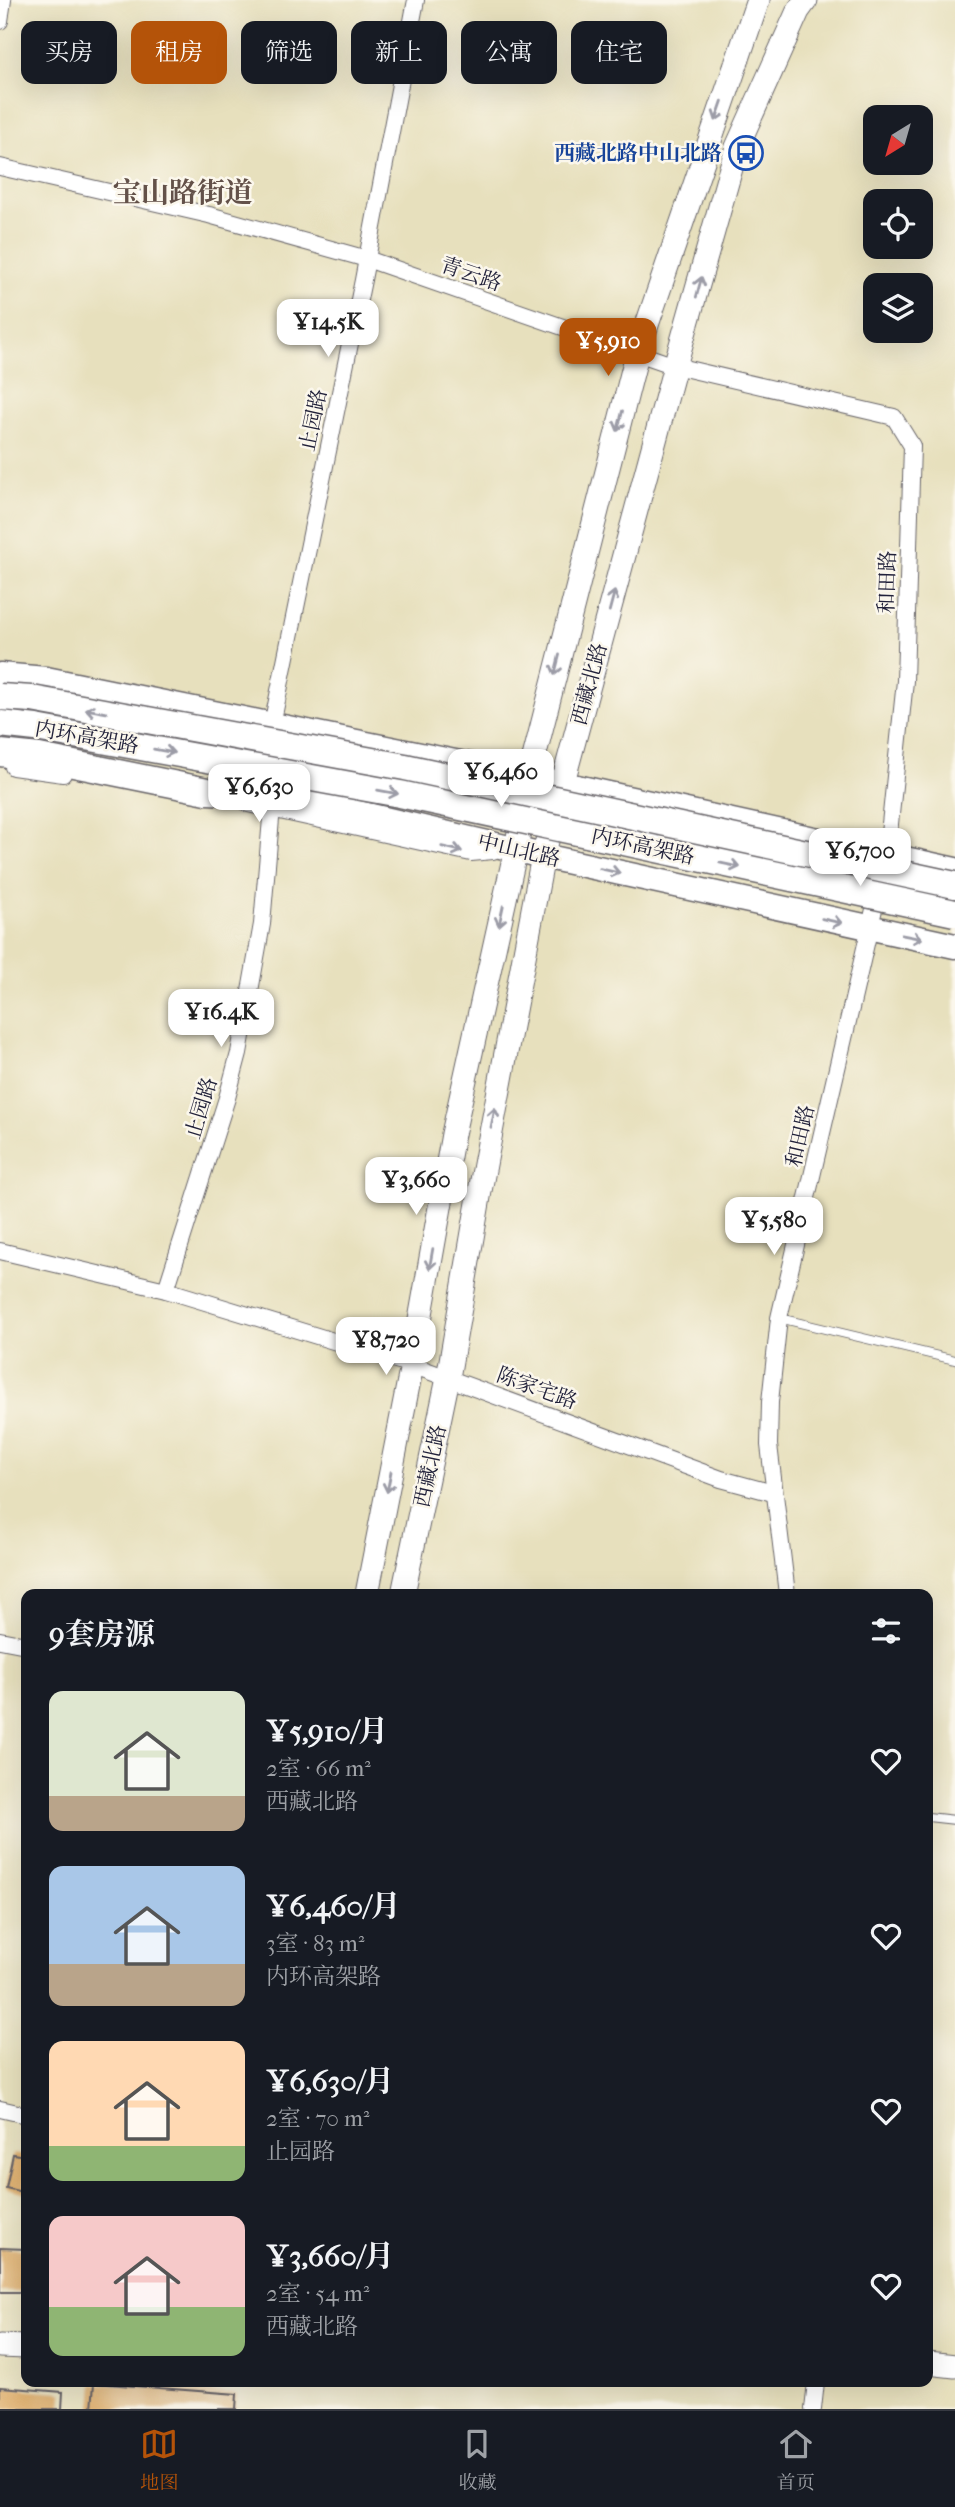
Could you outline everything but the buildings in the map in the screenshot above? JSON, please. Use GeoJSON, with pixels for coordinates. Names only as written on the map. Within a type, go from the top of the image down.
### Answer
{"type":"FeatureCollection","features":[{"type":"Feature","properties":{"kind":"highway","name":"内环高架路"},"geometry":{"type":"LineString","coordinates":[[0,697],[46,702],[405,767],[955,885]]}},
{"type":"Feature","properties":{"kind":"highway","name":"内环高架路"},"geometry":{"type":"LineString","coordinates":[[0,724],[50,730],[400,794],[955,913]]}},
{"type":"Feature","properties":{"kind":"highway"},"geometry":{"type":"LineString","coordinates":[[0,752],[275,801]]}},
{"type":"Feature","properties":{"kind":"main road","name":"西藏北路"},"geometry":{"type":"LineString","coordinates":[[367,1589],[412,1365],[453,1134],[516,849],[529,777],[637,354],[758,0]]}},
{"type":"Feature","properties":{"kind":"main road","name":"西藏北路"},"geometry":{"type":"LineString","coordinates":[[404,1589],[448,1378],[543,856],[737,147],[798,11],[806,0]]}},
{"type":"Feature","properties":{"kind":"main road"},"geometry":{"type":"LineString","coordinates":[[0,675],[47,679],[887,849],[955,870]]}},
{"type":"Feature","properties":{"kind":"main road","name":"中山北路"},"geometry":{"type":"LineString","coordinates":[[0,742],[33,746],[275,801],[516,849],[955,946]]}},
{"type":"Feature","properties":{"kind":"main road"},"geometry":{"type":"LineString","coordinates":[[0,2346],[21,2347]]}},
{"type":"Feature","properties":{"kind":"main road"},"geometry":{"type":"LineString","coordinates":[[933,2364],[955,2366]]}},
{"type":"Feature","properties":{"kind":"street"},"geometry":{"type":"LineString","coordinates":[[0,21],[4,0]]}},
{"type":"Feature","properties":{"kind":"street","name":"止园路"},"geometry":{"type":"LineString","coordinates":[[272,725],[367,259],[416,0]]}},
{"type":"Feature","properties":{"kind":"street","name":"青云路"},"geometry":{"type":"LineString","coordinates":[[0,167],[209,215],[367,259],[675,366],[894,417],[912,446]]}},
{"type":"Feature","properties":{"kind":"street","name":"和田路"},"geometry":{"type":"LineString","coordinates":[[786,1589],[773,1493],[769,1434],[779,1318],[887,849],[905,681],[912,446]]}},
{"type":"Feature","properties":{"kind":"street"},"geometry":{"type":"LineString","coordinates":[[0,766],[275,801]]}},
{"type":"Feature","properties":{"kind":"street","name":"止园路"},"geometry":{"type":"LineString","coordinates":[[166,1290],[239,1053],[262,924],[275,801]]}},
{"type":"Feature","properties":{"kind":"street","name":"陈家宅路"},"geometry":{"type":"LineString","coordinates":[[0,1251],[166,1290],[412,1365],[721,1479],[773,1493]]}},
{"type":"Feature","properties":{"kind":"street"},"geometry":{"type":"LineString","coordinates":[[0,1640],[21,1644]]}},
{"type":"Feature","properties":{"kind":"street"},"geometry":{"type":"LineString","coordinates":[[0,2109],[21,2114]]}},
{"type":"Feature","properties":{"kind":"street"},"geometry":{"type":"LineString","coordinates":[[813,2409],[815,2387]]}},
{"type":"Feature","properties":{"kind":"lane"},"geometry":{"type":"LineString","coordinates":[[779,1318],[955,1360]]}},
{"type":"Feature","properties":{"kind":"lane"},"geometry":{"type":"LineString","coordinates":[[933,1818],[955,1820]]}},
{"type":"Feature","properties":{"kind":"place","name":"西藏北路中山北路"},"geometry":{"type":"Point","coordinates":[746,153]}},
{"type":"Feature","properties":{"kind":"district","name":"宝山路街道"},"geometry":{"type":"Point","coordinates":[183,192]}}]}
